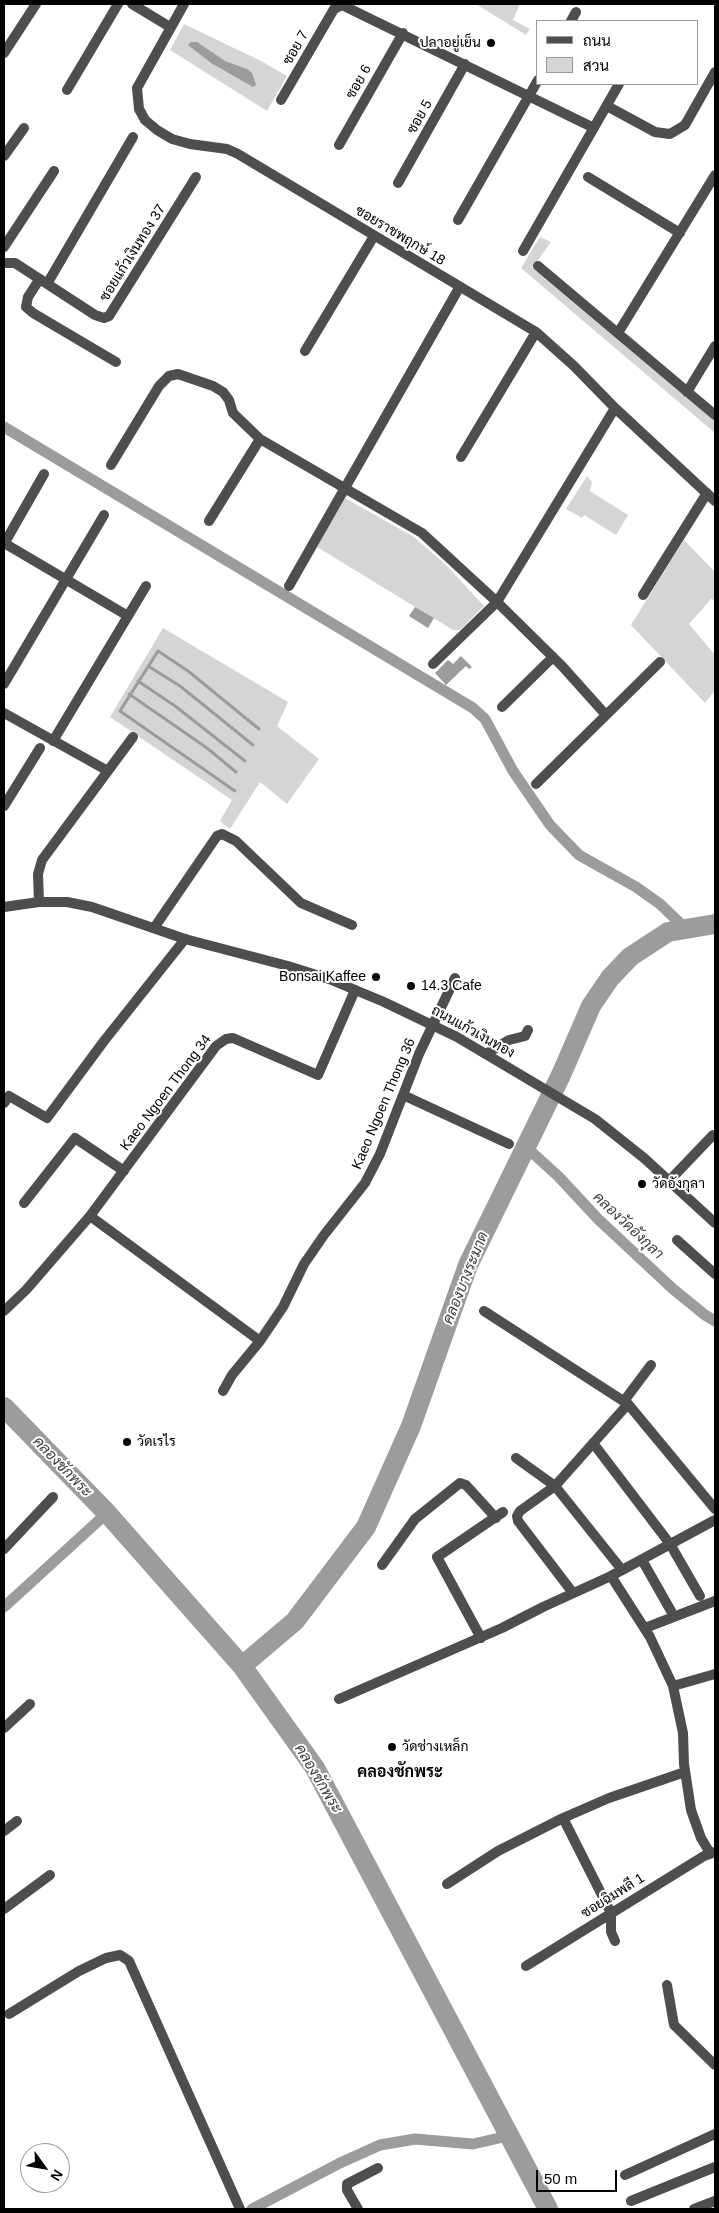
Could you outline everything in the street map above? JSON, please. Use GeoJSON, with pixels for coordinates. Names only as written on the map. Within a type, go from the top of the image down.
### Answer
{"type":"FeatureCollection","features":[{"type":"Feature","properties":{"kind":"street"},"geometry":{"type":"LineString","coordinates":[[4,53],[36,4]]}},
{"type":"Feature","properties":{"kind":"street"},"geometry":{"type":"LineString","coordinates":[[67,90],[118,4]]}},
{"type":"Feature","properties":{"kind":"street"},"geometry":{"type":"LineString","coordinates":[[132,4],[170,27]]}},
{"type":"Feature","properties":{"kind":"street","name":"ซอยราชพฤกษ์ 18"},"geometry":{"type":"LineString","coordinates":[[184,4],[137,88],[139,109],[146,120],[172,139],[190,144],[227,149],[238,154],[459,288],[536,332],[715,501]]}},
{"type":"Feature","properties":{"kind":"street","name":"ซอย 7"},"geometry":{"type":"LineString","coordinates":[[281,100],[334,9],[342,5],[403,33]]}},
{"type":"Feature","properties":{"kind":"street"},"geometry":{"type":"LineString","coordinates":[[403,33],[594,128]]}},
{"type":"Feature","properties":{"kind":"street","name":"ซอย 6"},"geometry":{"type":"LineString","coordinates":[[339,145],[403,33]]}},
{"type":"Feature","properties":{"kind":"street","name":"ซอย 5"},"geometry":{"type":"LineString","coordinates":[[398,183],[465,64]]}},
{"type":"Feature","properties":{"kind":"street"},"geometry":{"type":"LineString","coordinates":[[607,106],[655,132],[670,134],[685,125],[715,72]]}},
{"type":"Feature","properties":{"kind":"street"},"geometry":{"type":"LineString","coordinates":[[458,220],[536,84]]}},
{"type":"Feature","properties":{"kind":"street"},"geometry":{"type":"LineString","coordinates":[[523,251],[618,85]]}},
{"type":"Feature","properties":{"kind":"street"},"geometry":{"type":"LineString","coordinates":[[4,156],[24,128]]}},
{"type":"Feature","properties":{"kind":"street"},"geometry":{"type":"LineString","coordinates":[[116,362],[26,307],[28,297],[43,282],[133,137]]}},
{"type":"Feature","properties":{"kind":"street"},"geometry":{"type":"LineString","coordinates":[[4,247],[54,171]]}},
{"type":"Feature","properties":{"kind":"street"},"geometry":{"type":"LineString","coordinates":[[618,333],[715,174]]}},
{"type":"Feature","properties":{"kind":"street","name":"ซอยแก้วเงินทอง 37"},"geometry":{"type":"LineString","coordinates":[[4,263],[15,263],[95,315],[104,318],[109,316],[196,177]]}},
{"type":"Feature","properties":{"kind":"street"},"geometry":{"type":"LineString","coordinates":[[588,177],[680,233]]}},
{"type":"Feature","properties":{"kind":"street"},"geometry":{"type":"LineString","coordinates":[[305,350],[374,236]]}},
{"type":"Feature","properties":{"kind":"street"},"geometry":{"type":"LineString","coordinates":[[538,266],[715,415]]}},
{"type":"Feature","properties":{"kind":"street"},"geometry":{"type":"LineString","coordinates":[[289,586],[459,288]]}},
{"type":"Feature","properties":{"kind":"street"},"geometry":{"type":"LineString","coordinates":[[461,457],[536,332]]}},
{"type":"Feature","properties":{"kind":"street"},"geometry":{"type":"LineString","coordinates":[[687,392],[715,346]]}},
{"type":"Feature","properties":{"kind":"street"},"geometry":{"type":"LineString","coordinates":[[111,465],[159,386],[169,376],[178,374],[192,377],[223,392],[229,400],[233,413],[260,439],[422,533],[497,602],[606,715]]}},
{"type":"Feature","properties":{"kind":"street"},"geometry":{"type":"LineString","coordinates":[[432,664],[497,602],[615,408]]}},
{"type":"Feature","properties":{"kind":"street"},"geometry":{"type":"LineString","coordinates":[[210,521],[238,471],[260,439]]}},
{"type":"Feature","properties":{"kind":"street"},"geometry":{"type":"LineString","coordinates":[[44,474],[4,543],[128,616]]}},
{"type":"Feature","properties":{"kind":"street"},"geometry":{"type":"LineString","coordinates":[[642,595],[706,493]]}},
{"type":"Feature","properties":{"kind":"street"},"geometry":{"type":"LineString","coordinates":[[4,684],[104,515]]}},
{"type":"Feature","properties":{"kind":"street"},"geometry":{"type":"LineString","coordinates":[[53,740],[146,586]]}},
{"type":"Feature","properties":{"kind":"street"},"geometry":{"type":"LineString","coordinates":[[502,707],[553,658]]}},
{"type":"Feature","properties":{"kind":"street"},"geometry":{"type":"LineString","coordinates":[[536,784],[660,662]]}},
{"type":"Feature","properties":{"kind":"street"},"geometry":{"type":"LineString","coordinates":[[4,713],[108,771]]}},
{"type":"Feature","properties":{"kind":"street"},"geometry":{"type":"LineString","coordinates":[[40,902],[38,874],[42,860],[133,737]]}},
{"type":"Feature","properties":{"kind":"street"},"geometry":{"type":"LineString","coordinates":[[4,806],[40,748]]}},
{"type":"Feature","properties":{"kind":"street"},"geometry":{"type":"LineString","coordinates":[[154,928],[217,836],[222,834],[236,841],[301,903],[352,925]]}},
{"type":"Feature","properties":{"kind":"street","name":"ถนนแก้วเงินทอง"},"geometry":{"type":"LineString","coordinates":[[4,907],[40,902],[67,902],[92,907],[186,939],[329,979],[434,1024],[595,1119],[617,1135],[715,1223]]}},
{"type":"Feature","properties":{"kind":"street"},"geometry":{"type":"LineString","coordinates":[[4,1102],[10,1096],[47,1118],[104,1041],[186,939]]}},
{"type":"Feature","properties":{"kind":"street","name":"Kaeo Ngoen Thong 36"},"geometry":{"type":"LineString","coordinates":[[224,1391],[232,1375],[260,1341],[283,1307],[304,1264],[365,1183],[380,1154],[403,1095],[456,978]]}},
{"type":"Feature","properties":{"kind":"street","name":"Kaeo Ngoen Thong 34"},"geometry":{"type":"LineString","coordinates":[[4,1311],[26,1290],[90,1216],[216,1046],[226,1039],[240,1040],[318,1075],[354,990]]}},
{"type":"Feature","properties":{"kind":"street"},"geometry":{"type":"LineString","coordinates":[[486,1054],[509,1040],[525,1036],[528,1030]]}},
{"type":"Feature","properties":{"kind":"street"},"geometry":{"type":"LineString","coordinates":[[403,1095],[509,1144]]}},
{"type":"Feature","properties":{"kind":"street"},"geometry":{"type":"LineString","coordinates":[[669,1181],[713,1135],[715,1136]]}},
{"type":"Feature","properties":{"kind":"street"},"geometry":{"type":"LineString","coordinates":[[24,1203],[75,1138],[124,1171]]}},
{"type":"Feature","properties":{"kind":"street"},"geometry":{"type":"LineString","coordinates":[[90,1216],[260,1341]]}},
{"type":"Feature","properties":{"kind":"street"},"geometry":{"type":"LineString","coordinates":[[678,1240],[713,1268]]}},
{"type":"Feature","properties":{"kind":"street"},"geometry":{"type":"LineString","coordinates":[[484,1311],[626,1403],[715,1509]]}},
{"type":"Feature","properties":{"kind":"street"},"geometry":{"type":"LineString","coordinates":[[573,1593],[518,1521],[520,1510],[555,1486],[626,1403],[651,1366]]}},
{"type":"Feature","properties":{"kind":"street"},"geometry":{"type":"LineString","coordinates":[[593,1443],[670,1544],[700,1596]]}},
{"type":"Feature","properties":{"kind":"street"},"geometry":{"type":"LineString","coordinates":[[516,1458],[555,1486],[622,1570]]}},
{"type":"Feature","properties":{"kind":"street"},"geometry":{"type":"LineString","coordinates":[[382,1565],[415,1518],[460,1483],[466,1485],[499,1515],[437,1557],[480,1638]]}},
{"type":"Feature","properties":{"kind":"street"},"geometry":{"type":"LineString","coordinates":[[4,1548],[53,1497]]}},
{"type":"Feature","properties":{"kind":"street"},"geometry":{"type":"LineString","coordinates":[[338,1699],[480,1638],[611,1576],[715,1520]]}},
{"type":"Feature","properties":{"kind":"street"},"geometry":{"type":"LineString","coordinates":[[642,1560],[671,1611]]}},
{"type":"Feature","properties":{"kind":"street"},"geometry":{"type":"LineString","coordinates":[[611,1576],[645,1628],[673,1686],[683,1733],[685,1772],[691,1810],[701,1838],[712,1852]]}},
{"type":"Feature","properties":{"kind":"street"},"geometry":{"type":"LineString","coordinates":[[645,1628],[715,1601]]}},
{"type":"Feature","properties":{"kind":"street"},"geometry":{"type":"LineString","coordinates":[[673,1686],[715,1674]]}},
{"type":"Feature","properties":{"kind":"street"},"geometry":{"type":"LineString","coordinates":[[4,1728],[30,1704]]}},
{"type":"Feature","properties":{"kind":"street"},"geometry":{"type":"LineString","coordinates":[[447,1884],[498,1850],[563,1818],[609,1798],[685,1772]]}},
{"type":"Feature","properties":{"kind":"street"},"geometry":{"type":"LineString","coordinates":[[563,1818],[611,1913],[611,1932],[615,1941]]}},
{"type":"Feature","properties":{"kind":"street"},"geometry":{"type":"LineString","coordinates":[[4,1831],[17,1821]]}},
{"type":"Feature","properties":{"kind":"street","name":"ซอยฉิมพลี 1"},"geometry":{"type":"LineString","coordinates":[[526,1966],[712,1852]]}},
{"type":"Feature","properties":{"kind":"street"},"geometry":{"type":"LineString","coordinates":[[4,1908],[50,1875]]}},
{"type":"Feature","properties":{"kind":"street"},"geometry":{"type":"LineString","coordinates":[[9,2014],[79,1971],[106,1958],[120,1955],[129,1961],[240,2209]]}},
{"type":"Feature","properties":{"kind":"street"},"geometry":{"type":"LineString","coordinates":[[668,1985],[674,2026],[715,2065]]}},
{"type":"Feature","properties":{"kind":"street"},"geometry":{"type":"LineString","coordinates":[[625,2175],[715,2134]]}},
{"type":"Feature","properties":{"kind":"street"},"geometry":{"type":"LineString","coordinates":[[631,2201],[715,2167]]}},
{"type":"Feature","properties":{"kind":"street"},"geometry":{"type":"LineString","coordinates":[[358,2209],[347,2190],[347,2184],[378,2168]]}},
{"type":"Feature","properties":{"kind":"street"},"geometry":{"type":"LineString","coordinates":[[694,2209],[715,2201]]}},
{"type":"Feature","properties":{"kind":"green space"},"geometry":{"type":"Polygon","coordinates":[[[476,4],[520,4],[513,20],[530,29],[526,35],[476,4]]]}},
{"type":"Feature","properties":{"kind":"green space"},"geometry":{"type":"Polygon","coordinates":[[[184,24],[261,61],[287,76],[267,111],[170,50],[184,24]]]}},
{"type":"Feature","properties":{"kind":"green space"},"geometry":{"type":"Polygon","coordinates":[[[540,237],[551,242],[532,268],[715,421],[715,433],[521,268],[540,237]]]}},
{"type":"Feature","properties":{"kind":"green space"},"geometry":{"type":"Polygon","coordinates":[[[587,476],[592,482],[590,491],[628,515],[616,535],[584,515],[582,518],[566,509],[587,476]]]}},
{"type":"Feature","properties":{"kind":"green space"},"geometry":{"type":"Polygon","coordinates":[[[345,498],[414,537],[446,565],[484,606],[460,630],[453,630],[317,547],[345,498]]]}},
{"type":"Feature","properties":{"kind":"green space"},"geometry":{"type":"Polygon","coordinates":[[[684,540],[715,572],[715,600],[711,599],[689,624],[715,655],[715,690],[705,703],[631,625],[684,540]]]}},
{"type":"Feature","properties":{"kind":"green space"},"geometry":{"type":"Polygon","coordinates":[[[163,628],[288,702],[277,726],[319,759],[287,804],[260,782],[230,829],[220,821],[232,800],[110,717],[163,628]]]}},
{"type":"Feature","properties":{"kind":"shaded area"},"geometry":{"type":"Polygon","coordinates":[[[191,42],[197,42],[225,61],[247,69],[252,73],[256,85],[253,87],[211,63],[188,45],[191,42]]]}},
{"type":"Feature","properties":{"kind":"shaded area"},"geometry":{"type":"Polygon","coordinates":[[[415,607],[434,618],[428,628],[409,616],[415,607]]]}},
{"type":"Feature","properties":{"kind":"shaded area"},"geometry":{"type":"Polygon","coordinates":[[[461,656],[472,667],[469,669],[466,666],[446,685],[435,673],[448,660],[453,664],[461,656]]]}},
{"type":"Feature","properties":{"kind":"waterway"},"geometry":{"type":"LineString","coordinates":[[4,427],[473,708],[485,719],[513,771],[550,825],[579,855],[636,887],[660,904],[686,929]]}},
{"type":"Feature","properties":{"kind":"waterway"},"geometry":{"type":"LineString","coordinates":[[235,791],[120,711],[158,651],[188,671],[259,729]]}},
{"type":"Feature","properties":{"kind":"waterway"},"geometry":{"type":"LineString","coordinates":[[148,666],[180,686],[253,745]]}},
{"type":"Feature","properties":{"kind":"waterway"},"geometry":{"type":"LineString","coordinates":[[138,681],[175,706],[245,761]]}},
{"type":"Feature","properties":{"kind":"waterway"},"geometry":{"type":"LineString","coordinates":[[129,694],[207,748],[236,772]]}},
{"type":"Feature","properties":{"kind":"waterway","name":"คลองบางระมาด"},"geometry":{"type":"LineString","coordinates":[[242,1666],[295,1621],[366,1527],[411,1426],[468,1265],[561,1075],[591,1006],[610,978],[630,957],[668,932],[715,924]]}},
{"type":"Feature","properties":{"kind":"waterway","name":"คลองวัดอังกุลา"},"geometry":{"type":"LineString","coordinates":[[525,1146],[559,1177],[598,1219],[673,1289],[715,1321]]}},
{"type":"Feature","properties":{"kind":"waterway","name":"คลองชักพระ"},"geometry":{"type":"LineString","coordinates":[[4,1407],[107,1513],[242,1666],[315,1768],[548,2209]]}},
{"type":"Feature","properties":{"kind":"waterway"},"geometry":{"type":"LineString","coordinates":[[4,1607],[107,1513]]}},
{"type":"Feature","properties":{"kind":"waterway"},"geometry":{"type":"LineString","coordinates":[[252,2209],[340,2163],[380,2145],[415,2139],[473,2144],[508,2136]]}},
{"type":"Feature","properties":{"kind":"place","name":"ปลาอยู่เย็น"},"geometry":{"type":"Point","coordinates":[491,43]}},
{"type":"Feature","properties":{"kind":"place","name":"Bonsai Kaffee"},"geometry":{"type":"Point","coordinates":[376,977]}},
{"type":"Feature","properties":{"kind":"place","name":"14.3 Cafe"},"geometry":{"type":"Point","coordinates":[411,986]}},
{"type":"Feature","properties":{"kind":"place","name":"วัดอังกุลา"},"geometry":{"type":"Point","coordinates":[642,1184]}},
{"type":"Feature","properties":{"kind":"place","name":"วัดเรไร"},"geometry":{"type":"Point","coordinates":[127,1442]}},
{"type":"Feature","properties":{"kind":"place","name":"วัดช่างเหล็ก"},"geometry":{"type":"Point","coordinates":[392,1747]}},
{"type":"Feature","properties":{"kind":"district","name":"คลองชักพระ"},"geometry":{"type":"Point","coordinates":[400,1773]}}]}
